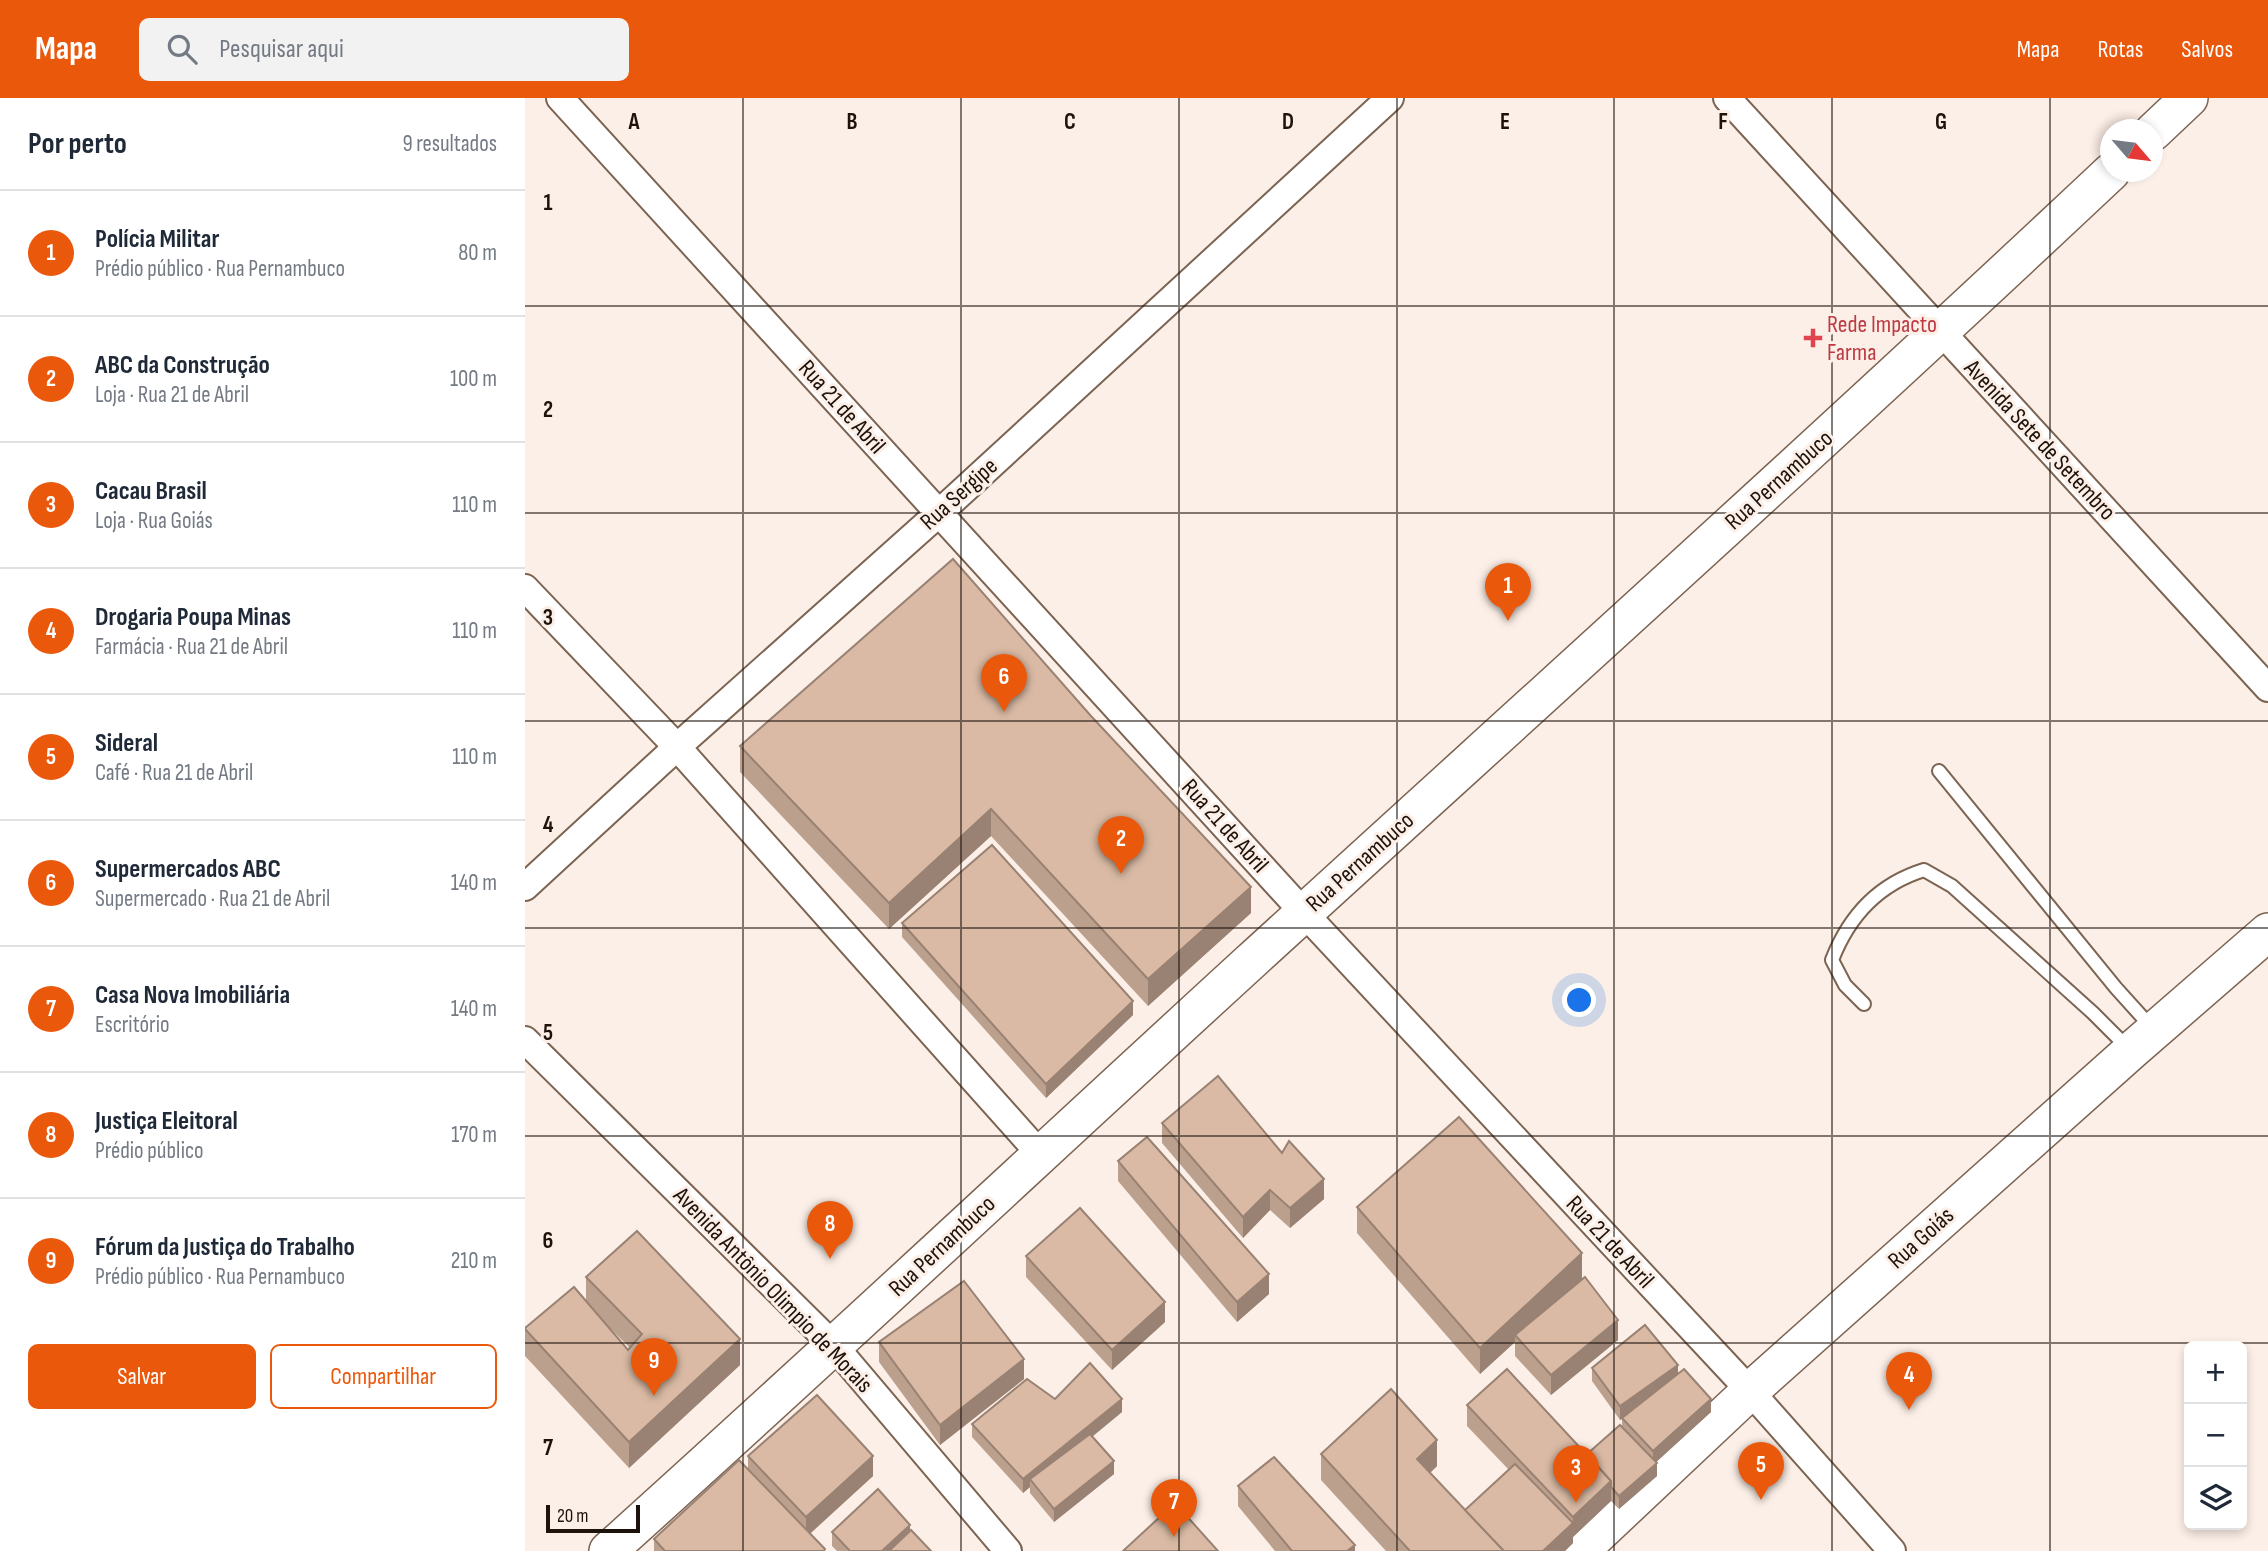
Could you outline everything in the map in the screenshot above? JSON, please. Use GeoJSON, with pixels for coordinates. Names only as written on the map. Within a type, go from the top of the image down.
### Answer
{"type":"FeatureCollection","features":[{"type":"Feature","properties":{"kind":"main road"},"geometry":{"type":"LineString","coordinates":[[2163,123],[2189,98]]}},
{"type":"Feature","properties":{"kind":"main road","name":"Rua Pernambuco"},"geometry":{"type":"LineString","coordinates":[[608,1551],[835,1347],[1040,1154],[1941,332],[2100,182]]}},
{"type":"Feature","properties":{"kind":"main road","name":"Rua Goiás"},"geometry":{"type":"LineString","coordinates":[[1580,1551],[1750,1391],[2268,932]]}},
{"type":"Feature","properties":{"kind":"street","name":"Rua 21 de Abril"},"geometry":{"type":"LineString","coordinates":[[561,98],[1304,913],[1750,1391],[1892,1551]]}},
{"type":"Feature","properties":{"kind":"street","name":"Rua Sergipe"},"geometry":{"type":"LineString","coordinates":[[525,887],[939,513],[1390,98]]}},
{"type":"Feature","properties":{"kind":"street","name":"Avenida Sete de Setembro"},"geometry":{"type":"LineString","coordinates":[[1727,98],[2268,688]]}},
{"type":"Feature","properties":{"kind":"street"},"geometry":{"type":"LineString","coordinates":[[525,588],[677,747],[1040,1154]]}},
{"type":"Feature","properties":{"kind":"street","name":"Avenida Antônio Olimpio de Morais"},"geometry":{"type":"LineString","coordinates":[[525,1040],[835,1347],[1008,1551]]}},
{"type":"Feature","properties":{"kind":"lane"},"geometry":{"type":"LineString","coordinates":[[1939,771],[2116,988],[2143,1041]]}},
{"type":"Feature","properties":{"kind":"lane"},"geometry":{"type":"LineString","coordinates":[[1864,1004],[1845,985],[1832,960],[1841,936],[1859,910],[1902,877],[1924,870],[1952,886],[2093,1013],[2143,1041]]}},
{"type":"Feature","properties":{"kind":"building"},"geometry":{"type":"Polygon","coordinates":[[[953,559],[1091,716],[1251,887],[1148,979],[991,809],[889,903],[740,746],[953,559]]]}},
{"type":"Feature","properties":{"kind":"building"},"geometry":{"type":"Polygon","coordinates":[[[992,845],[1133,1001],[1046,1084],[902,923],[992,845]]]}},
{"type":"Feature","properties":{"kind":"building"},"geometry":{"type":"Polygon","coordinates":[[[1218,1076],[1282,1153],[1289,1141],[1324,1179],[1290,1208],[1270,1190],[1243,1217],[1162,1123],[1218,1076]]]}},
{"type":"Feature","properties":{"kind":"building"},"geometry":{"type":"Polygon","coordinates":[[[1459,1117],[1582,1253],[1480,1348],[1357,1207],[1459,1117]]]}},
{"type":"Feature","properties":{"kind":"building"},"geometry":{"type":"Polygon","coordinates":[[[1147,1137],[1269,1274],[1237,1302],[1118,1161],[1147,1137]]]}},
{"type":"Feature","properties":{"kind":"building"},"geometry":{"type":"Polygon","coordinates":[[[1080,1208],[1165,1302],[1112,1350],[1026,1256],[1080,1208]]]}},
{"type":"Feature","properties":{"kind":"building"},"geometry":{"type":"Polygon","coordinates":[[[637,1231],[740,1339],[629,1442],[525,1328],[574,1287],[628,1350],[642,1334],[586,1277],[637,1231]]]}},
{"type":"Feature","properties":{"kind":"building"},"geometry":{"type":"Polygon","coordinates":[[[1585,1277],[1618,1320],[1551,1375],[1515,1335],[1585,1277]]]}},
{"type":"Feature","properties":{"kind":"building"},"geometry":{"type":"Polygon","coordinates":[[[964,1281],[1024,1359],[940,1425],[879,1342],[964,1281]]]}},
{"type":"Feature","properties":{"kind":"building"},"geometry":{"type":"Polygon","coordinates":[[[1645,1325],[1678,1365],[1620,1406],[1592,1368],[1645,1325]]]}},
{"type":"Feature","properties":{"kind":"building"},"geometry":{"type":"Polygon","coordinates":[[[1090,1363],[1122,1399],[1023,1479],[972,1424],[1027,1379],[1055,1399],[1090,1363]]]}},
{"type":"Feature","properties":{"kind":"building"},"geometry":{"type":"Polygon","coordinates":[[[1507,1369],[1611,1481],[1573,1517],[1467,1405],[1507,1369]]]}},
{"type":"Feature","properties":{"kind":"building"},"geometry":{"type":"Polygon","coordinates":[[[1684,1369],[1711,1399],[1653,1451],[1622,1418],[1684,1369]]]}},
{"type":"Feature","properties":{"kind":"building"},"geometry":{"type":"Polygon","coordinates":[[[1391,1389],[1437,1440],[1417,1459],[1504,1551],[1410,1551],[1321,1454],[1391,1389]]]}},
{"type":"Feature","properties":{"kind":"building"},"geometry":{"type":"Polygon","coordinates":[[[817,1395],[873,1456],[806,1517],[748,1456],[817,1395]]]}},
{"type":"Feature","properties":{"kind":"building"},"geometry":{"type":"Polygon","coordinates":[[[1620,1425],[1657,1463],[1619,1496],[1611,1487],[1611,1481],[1587,1454],[1620,1425]]]}},
{"type":"Feature","properties":{"kind":"building"},"geometry":{"type":"Polygon","coordinates":[[[1090,1434],[1114,1461],[1054,1509],[1030,1479],[1090,1434]]]}},
{"type":"Feature","properties":{"kind":"building"},"geometry":{"type":"Polygon","coordinates":[[[1274,1457],[1355,1545],[1347,1551],[1292,1551],[1238,1486],[1274,1457]]]}},
{"type":"Feature","properties":{"kind":"building"},"geometry":{"type":"Polygon","coordinates":[[[739,1460],[824,1551],[665,1551],[654,1539],[739,1460]]]}},
{"type":"Feature","properties":{"kind":"building"},"geometry":{"type":"Polygon","coordinates":[[[1515,1464],[1573,1523],[1543,1551],[1504,1551],[1465,1510],[1515,1464]]]}},
{"type":"Feature","properties":{"kind":"building"},"geometry":{"type":"Polygon","coordinates":[[[878,1489],[910,1525],[882,1551],[850,1551],[832,1532],[878,1489]]]}},
{"type":"Feature","properties":{"kind":"building"},"geometry":{"type":"Polygon","coordinates":[[[1175,1503],[1218,1551],[1123,1551],[1175,1503]]]}},
{"type":"Feature","properties":{"kind":"building"},"geometry":{"type":"Polygon","coordinates":[[[911,1530],[931,1551],[889,1551],[911,1530]]]}},
{"type":"Feature","properties":{"kind":"place","name":"Rede Impacto Farma"},"geometry":{"type":"Point","coordinates":[1813,338]}},
{"type":"Feature","properties":{"kind":"place","name":"Polícia Militar"},"geometry":{"type":"Point","coordinates":[1508,621]}},
{"type":"Feature","properties":{"kind":"place","name":"Supermercados ABC"},"geometry":{"type":"Point","coordinates":[1004,712]}},
{"type":"Feature","properties":{"kind":"place","name":"ABC da Construção"},"geometry":{"type":"Point","coordinates":[1121,874]}},
{"type":"Feature","properties":{"kind":"place","name":"Justiça Eleitoral"},"geometry":{"type":"Point","coordinates":[830,1259]}},
{"type":"Feature","properties":{"kind":"place","name":"Fórum da Justiça do Trabalho"},"geometry":{"type":"Point","coordinates":[654,1396]}},
{"type":"Feature","properties":{"kind":"place","name":"Drogaria Poupa Minas"},"geometry":{"type":"Point","coordinates":[1909,1410]}},
{"type":"Feature","properties":{"kind":"place","name":"Sideral"},"geometry":{"type":"Point","coordinates":[1761,1500]}},
{"type":"Feature","properties":{"kind":"place","name":"Cacau Brasil"},"geometry":{"type":"Point","coordinates":[1576,1503]}},
{"type":"Feature","properties":{"kind":"place","name":"Casa Nova Imobiliária"},"geometry":{"type":"Point","coordinates":[1174,1537]}}]}
